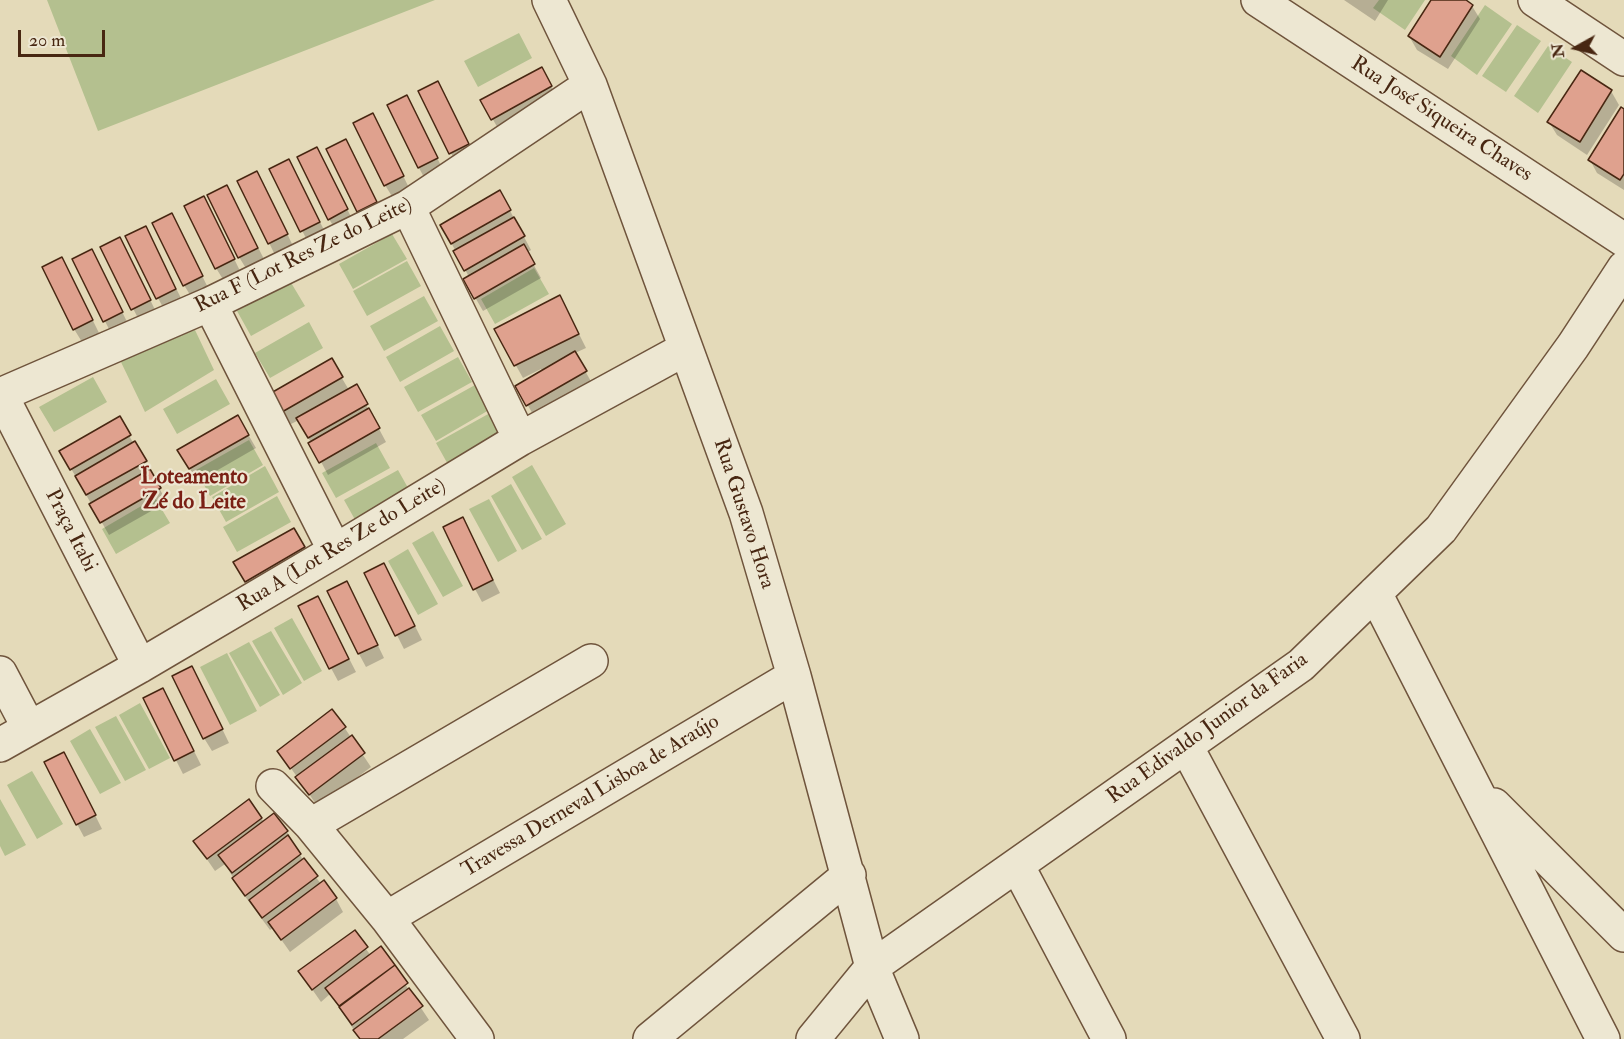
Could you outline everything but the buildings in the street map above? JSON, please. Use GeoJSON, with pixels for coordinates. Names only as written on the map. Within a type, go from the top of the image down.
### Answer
{"type":"FeatureCollection","features":[{"type":"Feature","properties":{"kind":"street","name":"Rua Gustavo Hora"},"geometry":{"type":"LineString","coordinates":[[549,0],[590,85],[746,513],[794,676],[873,967],[902,1039]]}},
{"type":"Feature","properties":{"kind":"street","name":"Rua José Siqueira Chaves"},"geometry":{"type":"LineString","coordinates":[[1258,0],[1624,240]]}},
{"type":"Feature","properties":{"kind":"street"},"geometry":{"type":"LineString","coordinates":[[1535,0],[1624,59]]}},
{"type":"Feature","properties":{"kind":"street","name":"Rua F (Lot Res Ze do Leite)"},"geometry":{"type":"LineString","coordinates":[[0,395],[210,304],[408,207],[590,85]]}},
{"type":"Feature","properties":{"kind":"street"},"geometry":{"type":"LineString","coordinates":[[408,207],[520,439]]}},
{"type":"Feature","properties":{"kind":"street","name":"Rua Edivaldo Junior da Faria"},"geometry":{"type":"LineString","coordinates":[[813,1039],[873,967],[1301,665],[1441,529],[1573,346],[1624,268]]}},
{"type":"Feature","properties":{"kind":"street"},"geometry":{"type":"LineString","coordinates":[[210,304],[335,551]]}},
{"type":"Feature","properties":{"kind":"street","name":"Rua A (Lot Res Ze do Leite)"},"geometry":{"type":"LineString","coordinates":[[0,745],[140,666],[520,439],[685,349]]}},
{"type":"Feature","properties":{"kind":"street","name":"Praça Itabi"},"geometry":{"type":"LineString","coordinates":[[0,395],[140,666]]}},
{"type":"Feature","properties":{"kind":"street"},"geometry":{"type":"LineString","coordinates":[[1375,592],[1602,1039]]}},
{"type":"Feature","properties":{"kind":"street"},"geometry":{"type":"LineString","coordinates":[[310,825],[591,661]]}},
{"type":"Feature","properties":{"kind":"street"},"geometry":{"type":"LineString","coordinates":[[0,673],[29,728]]}},
{"type":"Feature","properties":{"kind":"street","name":"Travessa Derneval Lisboa de Araújo"},"geometry":{"type":"LineString","coordinates":[[387,918],[794,676]]}},
{"type":"Feature","properties":{"kind":"street"},"geometry":{"type":"LineString","coordinates":[[1186,746],[1343,1039]]}},
{"type":"Feature","properties":{"kind":"street"},"geometry":{"type":"LineString","coordinates":[[1473,783],[1624,935]]}},
{"type":"Feature","properties":{"kind":"street"},"geometry":{"type":"LineString","coordinates":[[273,786],[310,825],[387,918],[477,1039]]}},
{"type":"Feature","properties":{"kind":"street"},"geometry":{"type":"LineString","coordinates":[[1017,865],[1109,1039]]}},
{"type":"Feature","properties":{"kind":"street"},"geometry":{"type":"LineString","coordinates":[[650,1039],[849,875]]}},
{"type":"Feature","properties":{"kind":"green space"},"geometry":{"type":"Polygon","coordinates":[[[47,0],[435,0],[98,131],[47,0]]]}},
{"type":"Feature","properties":{"kind":"green space"},"geometry":{"type":"Polygon","coordinates":[[[1379,0],[1425,0],[1405,30],[1373,8],[1379,0]]]}},
{"type":"Feature","properties":{"kind":"green space"},"geometry":{"type":"Polygon","coordinates":[[[1485,5],[1512,24],[1477,75],[1451,56],[1485,5]]]}},
{"type":"Feature","properties":{"kind":"green space"},"geometry":{"type":"Polygon","coordinates":[[[1517,25],[1541,41],[1506,92],[1482,76],[1517,25]]]}},
{"type":"Feature","properties":{"kind":"green space"},"geometry":{"type":"Polygon","coordinates":[[[519,33],[532,58],[478,87],[464,61],[519,33]]]}},
{"type":"Feature","properties":{"kind":"green space"},"geometry":{"type":"Polygon","coordinates":[[[1548,46],[1572,62],[1538,113],[1514,96],[1548,46]]]}},
{"type":"Feature","properties":{"kind":"green space"},"geometry":{"type":"Polygon","coordinates":[[[392,234],[407,259],[353,289],[339,264],[392,234]]]}},
{"type":"Feature","properties":{"kind":"green space"},"geometry":{"type":"Polygon","coordinates":[[[407,261],[421,286],[367,316],[353,291],[407,261]]]}},
{"type":"Feature","properties":{"kind":"green space"},"geometry":{"type":"Polygon","coordinates":[[[534,268],[549,294],[495,324],[481,299],[534,268]]]}},
{"type":"Feature","properties":{"kind":"green space"},"geometry":{"type":"Polygon","coordinates":[[[290,281],[305,306],[251,336],[237,311],[290,281]]]}},
{"type":"Feature","properties":{"kind":"green space"},"geometry":{"type":"Polygon","coordinates":[[[424,296],[438,321],[384,351],[370,326],[424,296]]]}},
{"type":"Feature","properties":{"kind":"green space"},"geometry":{"type":"Polygon","coordinates":[[[309,322],[323,348],[270,378],[255,353],[309,322]]]}},
{"type":"Feature","properties":{"kind":"green space"},"geometry":{"type":"Polygon","coordinates":[[[440,326],[454,351],[400,382],[386,357],[440,326]]]}},
{"type":"Feature","properties":{"kind":"green space"},"geometry":{"type":"Polygon","coordinates":[[[195,330],[214,370],[145,412],[120,360],[195,330]]]}},
{"type":"Feature","properties":{"kind":"green space"},"geometry":{"type":"Polygon","coordinates":[[[458,357],[472,382],[418,412],[404,387],[458,357]]]}},
{"type":"Feature","properties":{"kind":"green space"},"geometry":{"type":"Polygon","coordinates":[[[93,377],[107,402],[54,432],[39,407],[93,377]]]}},
{"type":"Feature","properties":{"kind":"green space"},"geometry":{"type":"Polygon","coordinates":[[[216,379],[230,404],[177,434],[163,409],[216,379]]]}},
{"type":"Feature","properties":{"kind":"green space"},"geometry":{"type":"Polygon","coordinates":[[[475,385],[489,410],[436,441],[421,415],[475,385]]]}},
{"type":"Feature","properties":{"kind":"green space"},"geometry":{"type":"Polygon","coordinates":[[[490,413],[504,438],[450,468],[436,443],[490,413]]]}},
{"type":"Feature","properties":{"kind":"green space"},"geometry":{"type":"Polygon","coordinates":[[[249,440],[263,465],[210,496],[196,470],[249,440]]]}},
{"type":"Feature","properties":{"kind":"green space"},"geometry":{"type":"Polygon","coordinates":[[[376,443],[390,468],[336,498],[322,473],[376,443]]]}},
{"type":"Feature","properties":{"kind":"green space"},"geometry":{"type":"Polygon","coordinates":[[[532,465],[566,524],[546,536],[512,477],[532,465]]]}},
{"type":"Feature","properties":{"kind":"green space"},"geometry":{"type":"Polygon","coordinates":[[[265,466],[279,492],[226,522],[212,497],[265,466]]]}},
{"type":"Feature","properties":{"kind":"green space"},"geometry":{"type":"Polygon","coordinates":[[[398,470],[412,495],[358,525],[344,500],[398,470]]]}},
{"type":"Feature","properties":{"kind":"green space"},"geometry":{"type":"Polygon","coordinates":[[[511,484],[542,539],[522,550],[491,496],[511,484]]]}},
{"type":"Feature","properties":{"kind":"green space"},"geometry":{"type":"Polygon","coordinates":[[[277,496],[291,522],[237,552],[223,527],[277,496]]]}},
{"type":"Feature","properties":{"kind":"green space"},"geometry":{"type":"Polygon","coordinates":[[[155,498],[170,523],[116,554],[102,529],[155,498]]]}},
{"type":"Feature","properties":{"kind":"green space"},"geometry":{"type":"Polygon","coordinates":[[[489,499],[517,551],[498,562],[469,509],[489,499]]]}},
{"type":"Feature","properties":{"kind":"green space"},"geometry":{"type":"Polygon","coordinates":[[[433,531],[463,586],[443,597],[412,543],[433,531]]]}},
{"type":"Feature","properties":{"kind":"green space"},"geometry":{"type":"Polygon","coordinates":[[[408,549],[438,604],[418,615],[388,561],[408,549]]]}},
{"type":"Feature","properties":{"kind":"green space"},"geometry":{"type":"Polygon","coordinates":[[[292,618],[322,671],[304,681],[274,628],[292,618]]]}},
{"type":"Feature","properties":{"kind":"green space"},"geometry":{"type":"Polygon","coordinates":[[[271,631],[302,683],[283,695],[252,641],[271,631]]]}},
{"type":"Feature","properties":{"kind":"green space"},"geometry":{"type":"Polygon","coordinates":[[[249,642],[280,695],[260,707],[229,653],[249,642]]]}},
{"type":"Feature","properties":{"kind":"green space"},"geometry":{"type":"Polygon","coordinates":[[[227,653],[257,711],[230,725],[200,667],[227,653]]]}},
{"type":"Feature","properties":{"kind":"green space"},"geometry":{"type":"Polygon","coordinates":[[[140,703],[170,758],[149,769],[119,715],[140,703]]]}},
{"type":"Feature","properties":{"kind":"green space"},"geometry":{"type":"Polygon","coordinates":[[[116,716],[146,770],[125,781],[95,727],[116,716]]]}},
{"type":"Feature","properties":{"kind":"green space"},"geometry":{"type":"Polygon","coordinates":[[[90,729],[121,783],[100,794],[70,741],[90,729]]]}},
{"type":"Feature","properties":{"kind":"green space"},"geometry":{"type":"Polygon","coordinates":[[[32,771],[63,824],[37,839],[7,785],[32,771]]]}},
{"type":"Feature","properties":{"kind":"green space"},"geometry":{"type":"Polygon","coordinates":[[[0,799],[26,845],[5,856],[0,846],[0,799]]]}},
{"type":"Feature","properties":{"kind":"district","name":"Loteamento Zé do Leite"},"geometry":{"type":"Point","coordinates":[194,490]}}]}
